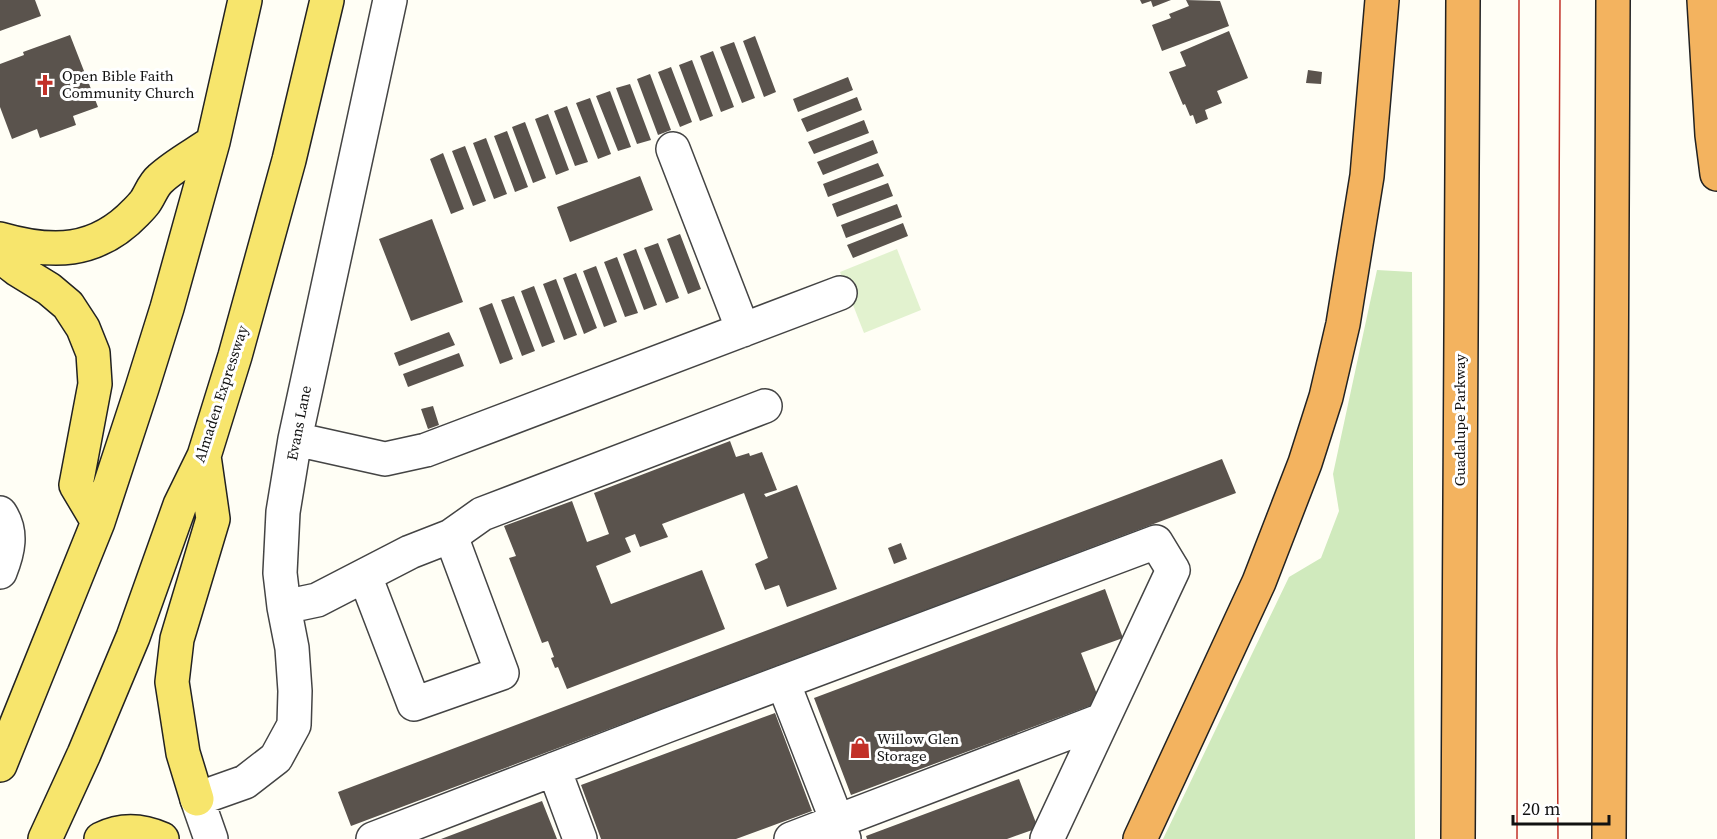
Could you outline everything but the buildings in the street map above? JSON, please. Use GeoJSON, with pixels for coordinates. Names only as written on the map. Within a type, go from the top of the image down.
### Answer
{"type":"FeatureCollection","features":[{"type":"Feature","properties":{"kind":"highway"},"geometry":{"type":"LineString","coordinates":[[1140,839],[1259,582],[1305,463],[1326,397],[1343,324],[1367,176],[1382,0]]}},
{"type":"Feature","properties":{"kind":"highway","name":"Guadalupe Parkway"},"geometry":{"type":"LineString","coordinates":[[1458,839],[1463,0]]}},
{"type":"Feature","properties":{"kind":"highway"},"geometry":{"type":"LineString","coordinates":[[1609,839],[1613,0]]}},
{"type":"Feature","properties":{"kind":"highway"},"geometry":{"type":"LineString","coordinates":[[1704,0],[1712,135],[1717,174]]}},
{"type":"Feature","properties":{"kind":"main road"},"geometry":{"type":"LineString","coordinates":[[0,765],[98,522],[167,308],[213,142],[245,0]]}},
{"type":"Feature","properties":{"kind":"main road","name":"Almaden Expressway"},"geometry":{"type":"LineString","coordinates":[[45,839],[129,648],[180,505],[204,456],[235,356],[289,160],[327,0]]}},
{"type":"Feature","properties":{"kind":"main road"},"geometry":{"type":"LineString","coordinates":[[0,239],[23,246],[53,249],[82,246],[108,234],[128,220],[145,202],[158,180],[213,142]]}},
{"type":"Feature","properties":{"kind":"main road"},"geometry":{"type":"LineString","coordinates":[[0,256],[49,289],[68,305],[83,328],[93,353],[95,384],[76,485],[98,522]]}},
{"type":"Feature","properties":{"kind":"main road"},"geometry":{"type":"LineString","coordinates":[[197,800],[183,753],[172,682],[177,639],[213,519],[204,456]]}},
{"type":"Feature","properties":{"kind":"main road"},"geometry":{"type":"LineString","coordinates":[[101,839],[111,834],[130,832],[151,834],[162,839]]}},
{"type":"Feature","properties":{"kind":"street","name":"Evans Lane"},"geometry":{"type":"LineString","coordinates":[[197,800],[245,782],[276,758],[294,725],[295,691],[292,648],[280,573],[283,512],[295,439],[390,0]]}},
{"type":"Feature","properties":{"kind":"street"},"geometry":{"type":"LineString","coordinates":[[673,149],[743,330]]}},
{"type":"Feature","properties":{"kind":"street"},"geometry":{"type":"LineString","coordinates":[[295,439],[385,459],[426,450],[840,293]]}},
{"type":"Feature","properties":{"kind":"street"},"geometry":{"type":"LineString","coordinates":[[284,608],[317,600],[410,552],[451,536],[482,514],[765,406]]}},
{"type":"Feature","properties":{"kind":"street"},"geometry":{"type":"LineString","coordinates":[[0,513],[9,534],[6,555],[0,572]]}},
{"type":"Feature","properties":{"kind":"street"},"geometry":{"type":"LineString","coordinates":[[365,576],[414,704],[502,673],[451,536]]}},
{"type":"Feature","properties":{"kind":"street"},"geometry":{"type":"LineString","coordinates":[[373,839],[1156,542],[1173,570],[1047,839]]}},
{"type":"Feature","properties":{"kind":"street"},"geometry":{"type":"LineString","coordinates":[[783,682],[840,830]]}},
{"type":"Feature","properties":{"kind":"street"},"geometry":{"type":"LineString","coordinates":[[791,839],[840,830],[1102,720]]}},
{"type":"Feature","properties":{"kind":"street"},"geometry":{"type":"LineString","coordinates":[[554,769],[580,839]]}},
{"type":"Feature","properties":{"kind":"street"},"geometry":{"type":"LineString","coordinates":[[197,800],[211,839]]}},
{"type":"Feature","properties":{"kind":"green space"},"geometry":{"type":"Polygon","coordinates":[[[897,249],[921,310],[864,333],[840,272],[897,249]]]}},
{"type":"Feature","properties":{"kind":"green space"},"geometry":{"type":"Polygon","coordinates":[[[1377,270],[1412,272],[1415,839],[1163,839],[1289,577],[1321,558],[1339,511],[1333,474],[1377,270]]]}},
{"type":"Feature","properties":{"kind":"tram line"},"geometry":{"type":"LineString","coordinates":[[1517,839],[1519,0]]}},
{"type":"Feature","properties":{"kind":"tram line"},"geometry":{"type":"LineString","coordinates":[[1558,839],[1560,0]]}},
{"type":"Feature","properties":{"kind":"place","name":"Open Bible Faith Community Church"},"geometry":{"type":"Point","coordinates":[45,85]}},
{"type":"Feature","properties":{"kind":"place","name":"Willow Glen Storage"},"geometry":{"type":"Point","coordinates":[860,748]}}]}
